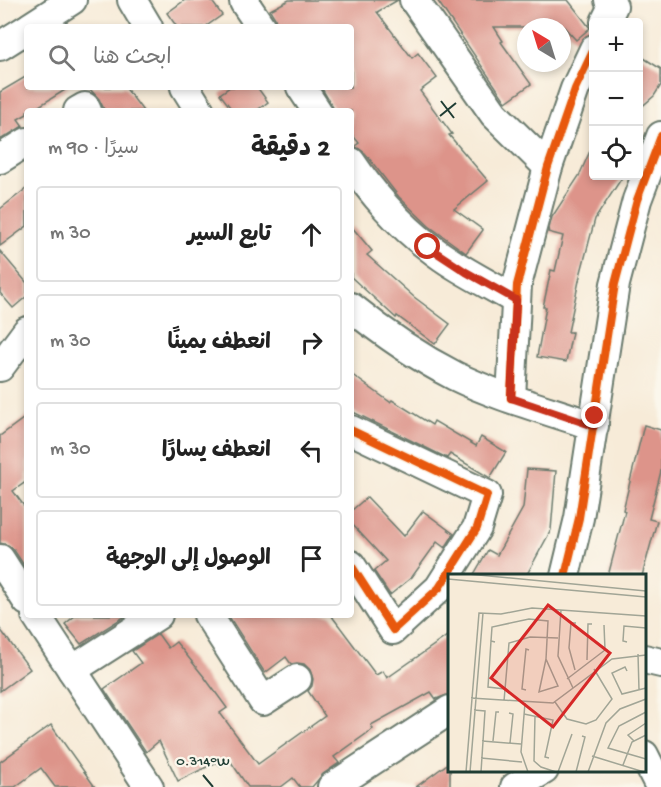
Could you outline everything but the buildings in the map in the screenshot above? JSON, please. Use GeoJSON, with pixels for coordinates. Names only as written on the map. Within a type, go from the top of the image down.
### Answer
{"type":"FeatureCollection","features":[{"type":"Feature","properties":{"kind":"street"},"geometry":{"type":"LineString","coordinates":[[34,24],[72,0]]}},
{"type":"Feature","properties":{"kind":"street"},"geometry":{"type":"LineString","coordinates":[[132,0],[146,24]]}},
{"type":"Feature","properties":{"kind":"street"},"geometry":{"type":"LineString","coordinates":[[246,0],[244,2],[259,24]]}},
{"type":"Feature","properties":{"kind":"street"},"geometry":{"type":"LineString","coordinates":[[414,0],[494,114],[548,167]]}},
{"type":"Feature","properties":{"kind":"street"},"geometry":{"type":"LineString","coordinates":[[607,18],[613,6],[609,0]]}},
{"type":"Feature","properties":{"kind":"street"},"geometry":{"type":"LineString","coordinates":[[0,46],[24,31]]}},
{"type":"Feature","properties":{"kind":"street"},"geometry":{"type":"LineString","coordinates":[[511,398],[517,285],[548,167],[575,89],[589,60]]}},
{"type":"Feature","properties":{"kind":"street"},"geometry":{"type":"LineString","coordinates":[[187,90],[198,108]]}},
{"type":"Feature","properties":{"kind":"street"},"geometry":{"type":"LineString","coordinates":[[303,90],[315,108]]}},
{"type":"Feature","properties":{"kind":"street"},"geometry":{"type":"LineString","coordinates":[[565,574],[579,518],[615,284],[651,195],[661,136]]}},
{"type":"Feature","properties":{"kind":"street"},"geometry":{"type":"LineString","coordinates":[[0,159],[24,144]]}},
{"type":"Feature","properties":{"kind":"street"},"geometry":{"type":"LineString","coordinates":[[354,166],[393,213],[428,247],[466,272],[516,300]]}},
{"type":"Feature","properties":{"kind":"street"},"geometry":{"type":"LineString","coordinates":[[354,309],[373,325],[425,359],[456,376],[511,398],[594,426]]}},
{"type":"Feature","properties":{"kind":"street"},"geometry":{"type":"LineString","coordinates":[[0,367],[24,335]]}},
{"type":"Feature","properties":{"kind":"street"},"geometry":{"type":"LineString","coordinates":[[354,431],[487,495],[477,528],[439,588],[393,630],[354,570]]}},
{"type":"Feature","properties":{"kind":"street"},"geometry":{"type":"LineString","coordinates":[[0,559],[24,596]]}},
{"type":"Feature","properties":{"kind":"street"},"geometry":{"type":"LineString","coordinates":[[38,618],[148,786]]}},
{"type":"Feature","properties":{"kind":"street"},"geometry":{"type":"LineString","coordinates":[[72,670],[153,618]]}},
{"type":"Feature","properties":{"kind":"street"},"geometry":{"type":"LineString","coordinates":[[210,618],[264,701],[297,679]]}},
{"type":"Feature","properties":{"kind":"street"},"geometry":{"type":"LineString","coordinates":[[646,659],[661,663]]}},
{"type":"Feature","properties":{"kind":"street"},"geometry":{"type":"LineString","coordinates":[[350,782],[448,711]]}},
{"type":"Feature","properties":{"kind":"street"},"geometry":{"type":"LineString","coordinates":[[646,757],[660,787]]}},
{"type":"Feature","properties":{"kind":"street"},"geometry":{"type":"LineString","coordinates":[[515,787],[542,772]]}},
{"type":"Feature","properties":{"kind":"cycle path"},"geometry":{"type":"LineString","coordinates":[[511,398],[517,285],[548,167],[575,89],[589,60]]}},
{"type":"Feature","properties":{"kind":"cycle path"},"geometry":{"type":"LineString","coordinates":[[565,574],[579,518],[615,284],[637,200],[661,136]]}},
{"type":"Feature","properties":{"kind":"cycle path"},"geometry":{"type":"LineString","coordinates":[[354,431],[487,495],[477,528],[439,588],[393,630],[354,570]]}},
{"type":"Feature","properties":{"kind":"route"},"geometry":{"type":"LineString","coordinates":[[428,247],[466,272],[516,300],[511,398],[594,426],[595,416]]}}]}
